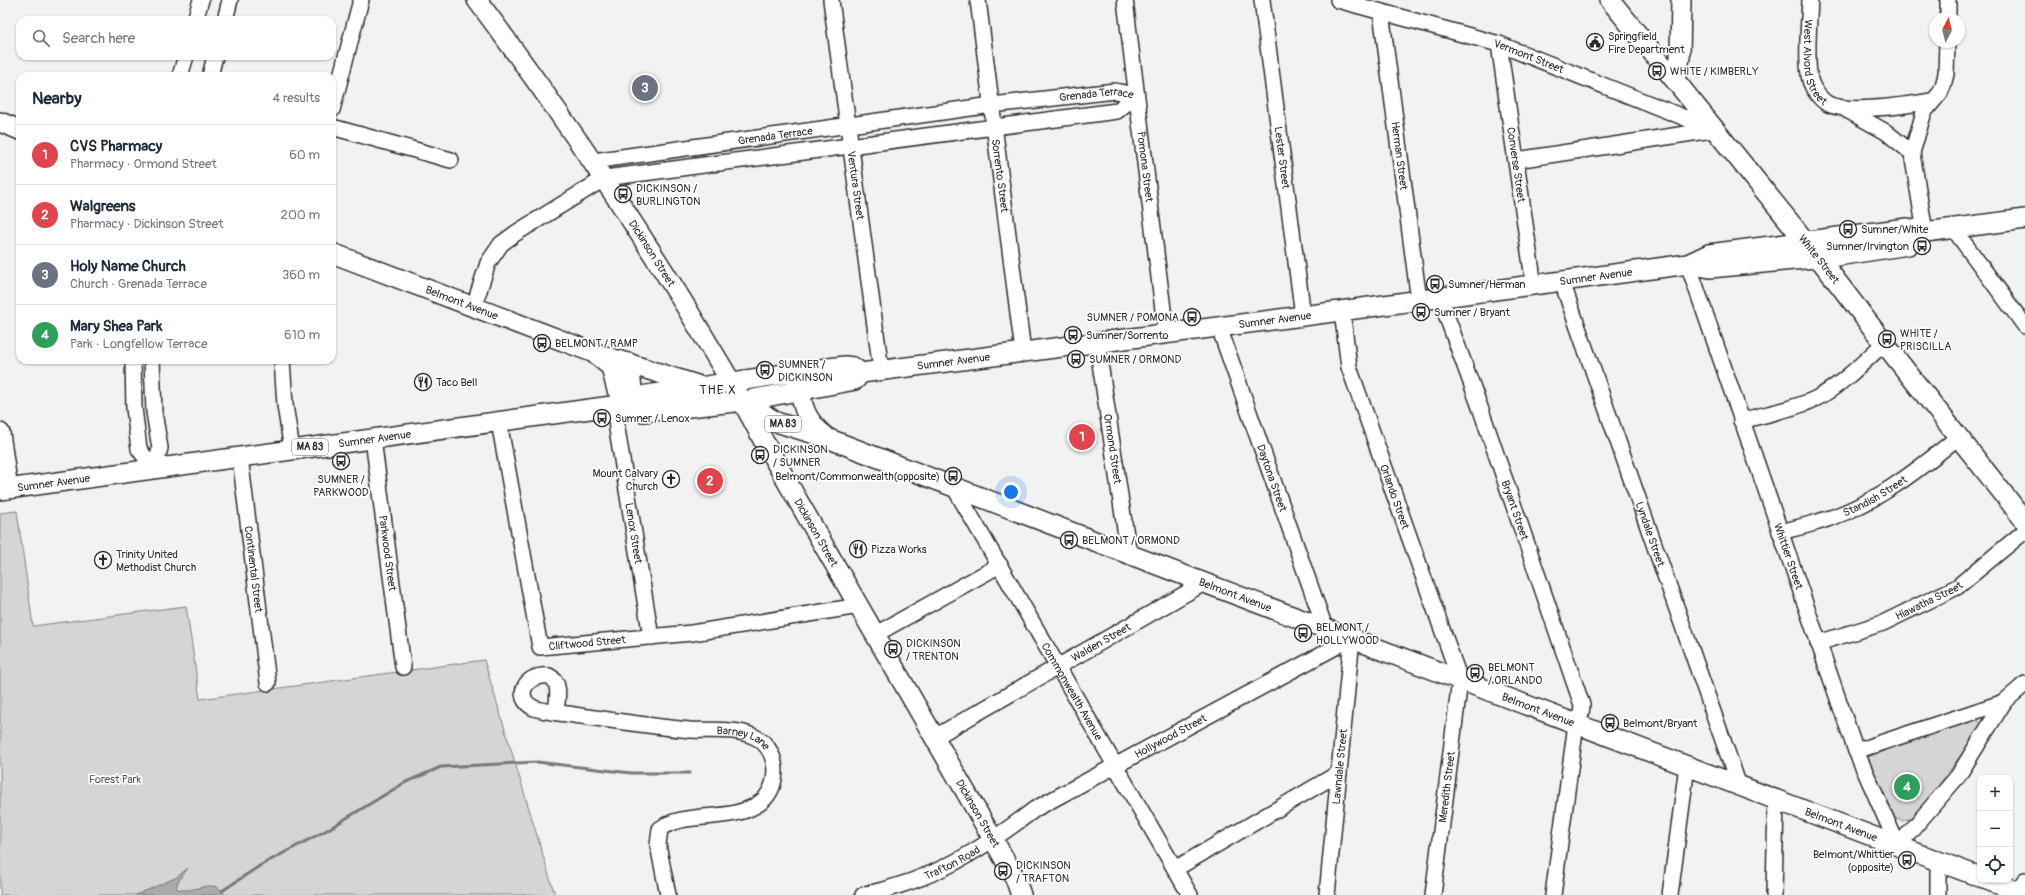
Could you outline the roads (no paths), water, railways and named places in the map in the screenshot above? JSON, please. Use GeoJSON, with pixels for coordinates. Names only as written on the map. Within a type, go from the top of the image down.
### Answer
{"type":"FeatureCollection","features":[{"type":"Feature","properties":{"kind":"main road","name":"Dickinson Street"},"geometry":{"type":"LineString","coordinates":[[477,0],[536,79],[605,178],[731,382],[744,400],[763,440],[994,840],[1014,878],[1021,895]]}},
{"type":"Feature","properties":{"kind":"main road","name":"White Street"},"geometry":{"type":"LineString","coordinates":[[1610,0],[1675,79],[1713,130],[1804,242],[1818,257],[2025,521]]}},
{"type":"Feature","properties":{"kind":"main road"},"geometry":{"type":"LineString","coordinates":[[1675,79],[1680,58],[1681,0]]}},
{"type":"Feature","properties":{"kind":"main road"},"geometry":{"type":"LineString","coordinates":[[0,122],[16,128]]}},
{"type":"Feature","properties":{"kind":"main road","name":"Sumner Avenue"},"geometry":{"type":"LineString","coordinates":[[625,402],[643,412],[744,400],[855,380],[861,373],[881,370],[1534,286],[1688,264],[1709,254],[1907,228],[1925,232],[2025,219]]}},
{"type":"Feature","properties":{"kind":"main road","name":"Sumner Avenue"},"geometry":{"type":"LineString","coordinates":[[1688,264],[1710,268],[1818,257],[1908,245],[1925,232]]}},
{"type":"Feature","properties":{"kind":"main road","name":"Belmont Avenue"},"geometry":{"type":"LineString","coordinates":[[336,254],[592,352],[702,386]]}},
{"type":"Feature","properties":{"kind":"main road","name":"Belmont Avenue"},"geometry":{"type":"LineString","coordinates":[[592,352],[606,361],[611,367],[617,390],[625,402]]}},
{"type":"Feature","properties":{"kind":"main road"},"geometry":{"type":"LineString","coordinates":[[625,402],[632,389],[629,363]]}},
{"type":"Feature","properties":{"kind":"main road","name":"Sumner Avenue"},"geometry":{"type":"LineString","coordinates":[[4,489],[499,422],[625,402],[641,396],[797,372],[845,366],[854,367],[861,373]]}},
{"type":"Feature","properties":{"kind":"main road","name":"Belmont Avenue"},"geometry":{"type":"LineString","coordinates":[[797,372],[805,414],[813,426],[828,438]]}},
{"type":"Feature","properties":{"kind":"main road","name":"Belmont Avenue"},"geometry":{"type":"LineString","coordinates":[[744,400],[776,422],[828,438],[1130,555],[1977,876]]}},
{"type":"Feature","properties":{"kind":"main road"},"geometry":{"type":"LineString","coordinates":[[0,433],[4,489]]}},
{"type":"Feature","properties":{"kind":"main road"},"geometry":{"type":"LineString","coordinates":[[2000,883],[2022,888]]}},
{"type":"Feature","properties":{"kind":"street"},"geometry":{"type":"LineString","coordinates":[[197,16],[201,0]]}},
{"type":"Feature","properties":{"kind":"street"},"geometry":{"type":"LineString","coordinates":[[226,16],[230,0]]}},
{"type":"Feature","properties":{"kind":"street"},"geometry":{"type":"LineString","coordinates":[[336,95],[361,0]]}},
{"type":"Feature","properties":{"kind":"street","name":"Ventura Street"},"geometry":{"type":"LineString","coordinates":[[831,0],[881,370]]}},
{"type":"Feature","properties":{"kind":"street","name":"Sorrento Street"},"geometry":{"type":"LineString","coordinates":[[978,0],[1023,352]]}},
{"type":"Feature","properties":{"kind":"street","name":"Pomona Street"},"geometry":{"type":"LineString","coordinates":[[1125,0],[1166,334]]}},
{"type":"Feature","properties":{"kind":"street","name":"Lester Street"},"geometry":{"type":"LineString","coordinates":[[1262,0],[1303,316]]}},
{"type":"Feature","properties":{"kind":"street","name":"Vermont Street"},"geometry":{"type":"LineString","coordinates":[[1338,0],[1499,44],[1713,130]]}},
{"type":"Feature","properties":{"kind":"street","name":"West Alvord Street"},"geometry":{"type":"LineString","coordinates":[[1810,0],[1810,82],[1823,100],[1844,108],[1886,132],[1912,153]]}},
{"type":"Feature","properties":{"kind":"street"},"geometry":{"type":"LineString","coordinates":[[1948,0],[1948,12]]}},
{"type":"Feature","properties":{"kind":"street","name":"Herman Street"},"geometry":{"type":"LineString","coordinates":[[1381,12],[1419,301]]}},
{"type":"Feature","properties":{"kind":"street","name":"Converse Street"},"geometry":{"type":"LineString","coordinates":[[1499,44],[1517,160],[1534,286]]}},
{"type":"Feature","properties":{"kind":"street"},"geometry":{"type":"LineString","coordinates":[[1925,232],[1912,153],[1921,118],[1932,101],[1940,93],[1944,83],[1947,48]]}},
{"type":"Feature","properties":{"kind":"street"},"geometry":{"type":"LineString","coordinates":[[181,72],[185,60]]}},
{"type":"Feature","properties":{"kind":"street"},"geometry":{"type":"LineString","coordinates":[[211,72],[214,60]]}},
{"type":"Feature","properties":{"kind":"street","name":"Grenada Terrace"},"geometry":{"type":"LineString","coordinates":[[593,161],[1115,90],[1136,95]]}},
{"type":"Feature","properties":{"kind":"street","name":"Grenada Terrace"},"geometry":{"type":"LineString","coordinates":[[605,178],[1117,111],[1136,95]]}},
{"type":"Feature","properties":{"kind":"street","name":"West Alvord Street"},"geometry":{"type":"LineString","coordinates":[[1844,108],[1902,106],[1932,101]]}},
{"type":"Feature","properties":{"kind":"street"},"geometry":{"type":"LineString","coordinates":[[336,128],[451,160]]}},
{"type":"Feature","properties":{"kind":"street"},"geometry":{"type":"LineString","coordinates":[[1517,160],[1713,130]]}},
{"type":"Feature","properties":{"kind":"street"},"geometry":{"type":"LineString","coordinates":[[474,306],[488,263],[501,244],[516,233],[605,178]]}},
{"type":"Feature","properties":{"kind":"street"},"geometry":{"type":"LineString","coordinates":[[1953,228],[2025,326]]}},
{"type":"Feature","properties":{"kind":"street","name":"Whittier Street"},"geometry":{"type":"LineString","coordinates":[[1688,264],[1856,751],[1898,846]]}},
{"type":"Feature","properties":{"kind":"street","name":"Lyndale Street"},"geometry":{"type":"LineString","coordinates":[[1562,282],[1738,786]]}},
{"type":"Feature","properties":{"kind":"street","name":"Bryant Street"},"geometry":{"type":"LineString","coordinates":[[1440,298],[1481,410],[1578,688],[1582,705],[1581,714],[1576,724],[1553,895]]}},
{"type":"Feature","properties":{"kind":"street","name":"Orlando Street"},"geometry":{"type":"LineString","coordinates":[[1342,311],[1349,366],[1460,680]]}},
{"type":"Feature","properties":{"kind":"street","name":"Daytona Street"},"geometry":{"type":"LineString","coordinates":[[1219,327],[1325,628]]}},
{"type":"Feature","properties":{"kind":"street","name":"Ormond Street"},"geometry":{"type":"LineString","coordinates":[[1097,343],[1130,555]]}},
{"type":"Feature","properties":{"kind":"street"},"geometry":{"type":"LineString","coordinates":[[1741,421],[1799,406],[1816,399],[1858,367],[1884,343]]}},
{"type":"Feature","properties":{"kind":"street"},"geometry":{"type":"LineString","coordinates":[[133,364],[134,408],[139,449],[154,469]]}},
{"type":"Feature","properties":{"kind":"street"},"geometry":{"type":"LineString","coordinates":[[152,364],[154,412],[160,448],[154,469]]}},
{"type":"Feature","properties":{"kind":"street"},"geometry":{"type":"LineString","coordinates":[[282,364],[284,397],[292,450]]}},
{"type":"Feature","properties":{"kind":"street","name":"Lenox Street"},"geometry":{"type":"LineString","coordinates":[[625,402],[616,417],[617,429],[651,637]]}},
{"type":"Feature","properties":{"kind":"street","name":"Cliftwood Street"},"geometry":{"type":"LineString","coordinates":[[499,422],[540,647],[692,633],[859,606]]}},
{"type":"Feature","properties":{"kind":"street","name":"Standish Street"},"geometry":{"type":"LineString","coordinates":[[1780,532],[1819,522],[1869,501],[1920,469],[1958,437]]}},
{"type":"Feature","properties":{"kind":"street","name":"Parkwood Street"},"geometry":{"type":"LineString","coordinates":[[373,439],[403,667]]}},
{"type":"Feature","properties":{"kind":"street","name":"Continental Street"},"geometry":{"type":"LineString","coordinates":[[240,457],[268,683]]}},
{"type":"Feature","properties":{"kind":"street","name":"Commonwealth Avenue"},"geometry":{"type":"LineString","coordinates":[[954,486],[1190,895]]}},
{"type":"Feature","properties":{"kind":"street","name":"Hiawatha Street"},"geometry":{"type":"LineString","coordinates":[[1818,643],[1883,623],[1957,587],[2025,531]]}},
{"type":"Feature","properties":{"kind":"street"},"geometry":{"type":"LineString","coordinates":[[876,634],[1000,565]]}},
{"type":"Feature","properties":{"kind":"street","name":"Walden Street"},"geometry":{"type":"LineString","coordinates":[[935,737],[1204,583]]}},
{"type":"Feature","properties":{"kind":"street","name":"Hollywood Street"},"geometry":{"type":"LineString","coordinates":[[994,840],[1036,810],[1352,638]]}},
{"type":"Feature","properties":{"kind":"street","name":"Lawndale Street"},"geometry":{"type":"LineString","coordinates":[[1328,895],[1352,638]]}},
{"type":"Feature","properties":{"kind":"street","name":"Meredith Street"},"geometry":{"type":"LineString","coordinates":[[1433,895],[1460,680]]}},
{"type":"Feature","properties":{"kind":"street"},"geometry":{"type":"LineString","coordinates":[[1898,846],[1958,776],[2004,702],[2025,684]]}},
{"type":"Feature","properties":{"kind":"street"},"geometry":{"type":"LineString","coordinates":[[1856,751],[2004,702]]}},
{"type":"Feature","properties":{"kind":"street","name":"Barney Lane"},"geometry":{"type":"LineString","coordinates":[[556,712],[664,727],[740,732],[758,738],[769,751],[774,762],[775,779],[769,794],[761,802],[749,810],[735,814],[684,820],[660,829],[658,843],[668,895]]}},
{"type":"Feature","properties":{"kind":"street"},"geometry":{"type":"LineString","coordinates":[[1670,895],[1687,766]]}},
{"type":"Feature","properties":{"kind":"street"},"geometry":{"type":"LineString","coordinates":[[1175,869],[1339,773]]}},
{"type":"Feature","properties":{"kind":"street"},"geometry":{"type":"LineString","coordinates":[[1774,895],[1776,800]]}},
{"type":"Feature","properties":{"kind":"street","name":"Trafton Road"},"geometry":{"type":"LineString","coordinates":[[863,895],[923,879],[947,868],[994,840]]}},
{"type":"Feature","properties":{"kind":"street"},"geometry":{"type":"LineString","coordinates":[[1938,861],[1938,895]]}},
{"type":"Feature","properties":{"kind":"waterway"},"geometry":{"type":"LineString","coordinates":[[222,891],[261,865],[327,830],[404,783],[441,767],[537,762],[631,773],[690,773]]}},
{"type":"Feature","properties":{"kind":"place","name":"Springfield Fire Department"},"geometry":{"type":"Point","coordinates":[1595,42]}},
{"type":"Feature","properties":{"kind":"place","name":"WHITE / KIMBERLY"},"geometry":{"type":"Point","coordinates":[1657,71]}},
{"type":"Feature","properties":{"kind":"place","name":"Holy Name Church"},"geometry":{"type":"Point","coordinates":[645,88]}},
{"type":"Feature","properties":{"kind":"place","name":"DICKINSON / BURLINGTON"},"geometry":{"type":"Point","coordinates":[623,194]}},
{"type":"Feature","properties":{"kind":"place","name":"Sumner/White"},"geometry":{"type":"Point","coordinates":[1848,229]}},
{"type":"Feature","properties":{"kind":"place","name":"Sumner/Irvington"},"geometry":{"type":"Point","coordinates":[1922,246]}},
{"type":"Feature","properties":{"kind":"place","name":"Sumner/Herman"},"geometry":{"type":"Point","coordinates":[1435,284]}},
{"type":"Feature","properties":{"kind":"place","name":"Sumner / Bryant"},"geometry":{"type":"Point","coordinates":[1421,312]}},
{"type":"Feature","properties":{"kind":"place","name":"SUMNER / POMONA"},"geometry":{"type":"Point","coordinates":[1192,317]}},
{"type":"Feature","properties":{"kind":"place","name":"Sumner/Sorrento"},"geometry":{"type":"Point","coordinates":[1073,335]}},
{"type":"Feature","properties":{"kind":"place","name":"WHITE / PRISCILLA"},"geometry":{"type":"Point","coordinates":[1887,339]}},
{"type":"Feature","properties":{"kind":"place","name":"BELMONT / RAMP"},"geometry":{"type":"Point","coordinates":[542,343]}},
{"type":"Feature","properties":{"kind":"place","name":"SUMNER / ORMOND"},"geometry":{"type":"Point","coordinates":[1076,359]}},
{"type":"Feature","properties":{"kind":"place","name":"SUMNER / DICKINSON"},"geometry":{"type":"Point","coordinates":[765,370]}},
{"type":"Feature","properties":{"kind":"place","name":"Taco Bell"},"geometry":{"type":"Point","coordinates":[423,382]}},
{"type":"Feature","properties":{"kind":"place","name":"Sumner / Lenox"},"geometry":{"type":"Point","coordinates":[602,418]}},
{"type":"Feature","properties":{"kind":"place","name":"CVS Pharmacy"},"geometry":{"type":"Point","coordinates":[1082,437]}},
{"type":"Feature","properties":{"kind":"place","name":"DICKINSON / SUMNER"},"geometry":{"type":"Point","coordinates":[760,455]}},
{"type":"Feature","properties":{"kind":"place","name":"SUMNER / PARKWOOD"},"geometry":{"type":"Point","coordinates":[341,461]}},
{"type":"Feature","properties":{"kind":"place","name":"Belmont/Commonwealth(opposite)"},"geometry":{"type":"Point","coordinates":[953,476]}},
{"type":"Feature","properties":{"kind":"place","name":"Mount Calvary Church"},"geometry":{"type":"Point","coordinates":[671,479]}},
{"type":"Feature","properties":{"kind":"place","name":"Walgreens"},"geometry":{"type":"Point","coordinates":[710,481]}},
{"type":"Feature","properties":{"kind":"place","name":"BELMONT / ORMOND"},"geometry":{"type":"Point","coordinates":[1069,540]}},
{"type":"Feature","properties":{"kind":"place","name":"Pizza Works"},"geometry":{"type":"Point","coordinates":[858,549]}},
{"type":"Feature","properties":{"kind":"place","name":"Trinity United Methodist Church"},"geometry":{"type":"Point","coordinates":[103,560]}},
{"type":"Feature","properties":{"kind":"place","name":"BELMONT / HOLLYWOOD"},"geometry":{"type":"Point","coordinates":[1303,633]}},
{"type":"Feature","properties":{"kind":"place","name":"DICKINSON / TRENTON"},"geometry":{"type":"Point","coordinates":[893,649]}},
{"type":"Feature","properties":{"kind":"place","name":"BELMONT / ORLANDO"},"geometry":{"type":"Point","coordinates":[1475,673]}},
{"type":"Feature","properties":{"kind":"place","name":"Belmont/Bryant"},"geometry":{"type":"Point","coordinates":[1610,723]}},
{"type":"Feature","properties":{"kind":"place","name":"Mary Shea Park"},"geometry":{"type":"Point","coordinates":[1907,787]}},
{"type":"Feature","properties":{"kind":"place","name":"Belmont/Whittier (opposite)"},"geometry":{"type":"Point","coordinates":[1907,860]}},
{"type":"Feature","properties":{"kind":"place","name":"DICKINSON / TRAFTON"},"geometry":{"type":"Point","coordinates":[1003,871]}},
{"type":"Feature","properties":{"kind":"district","name":"THE X"},"geometry":{"type":"Point","coordinates":[718,390]}},
{"type":"Feature","properties":{"kind":"park label","name":"Forest Park"},"geometry":{"type":"Point","coordinates":[115,779]}}]}
